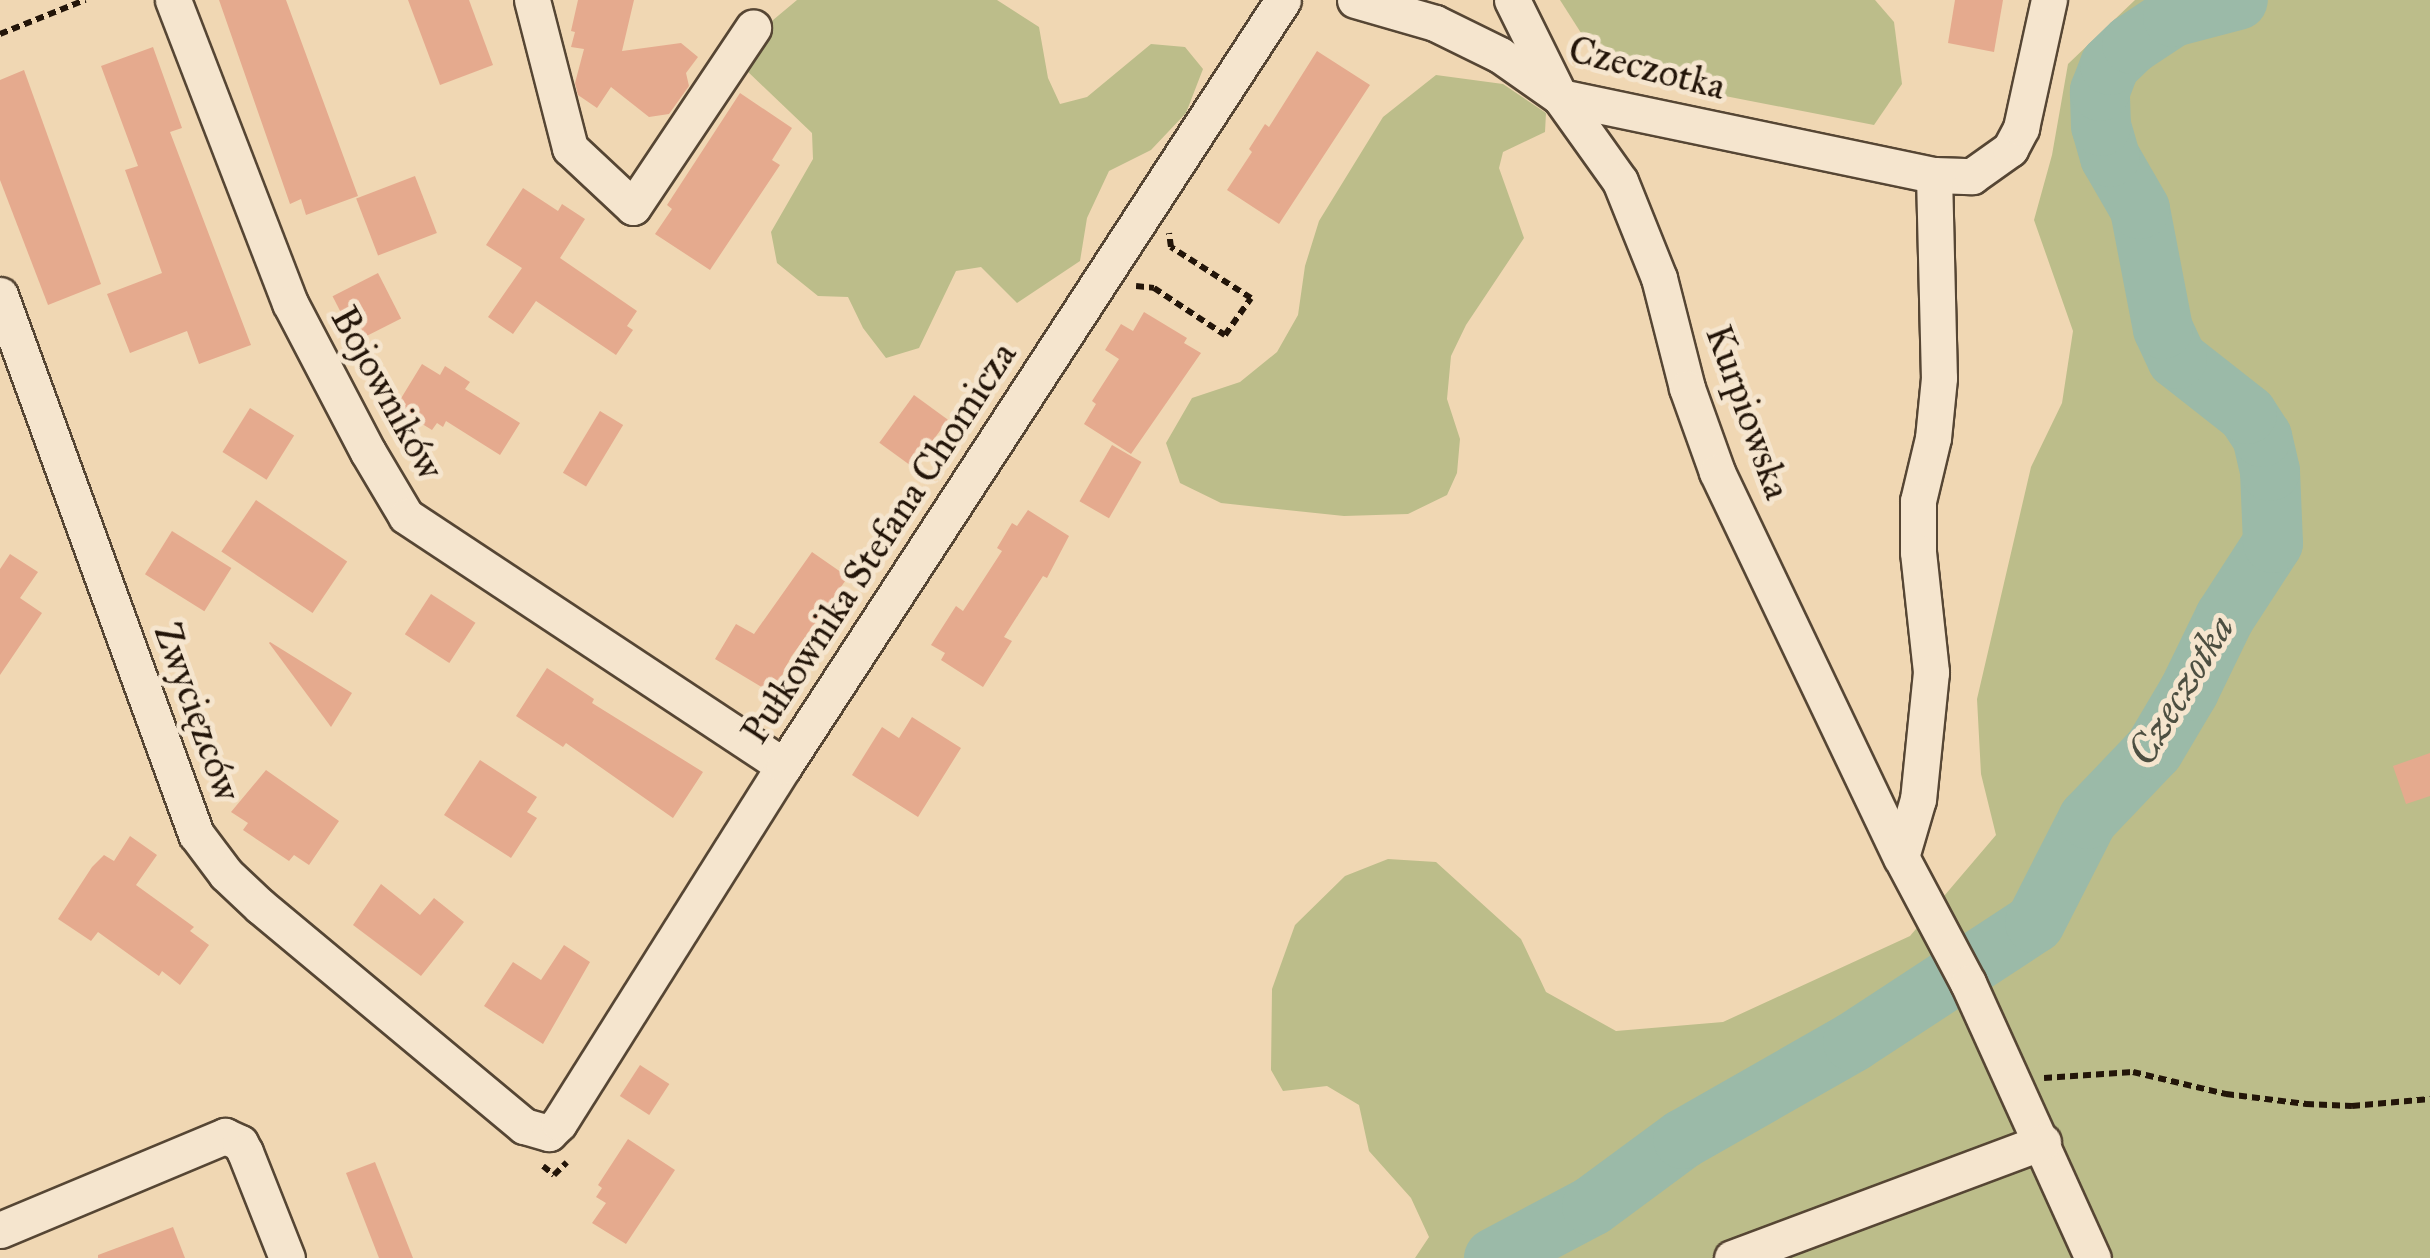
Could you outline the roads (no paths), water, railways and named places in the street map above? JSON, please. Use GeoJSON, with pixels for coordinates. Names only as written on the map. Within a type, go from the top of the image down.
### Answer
{"type":"FeatureCollection","features":[{"type":"Feature","properties":{"kind":"street","name":"Bojowników"},"geometry":{"type":"LineString","coordinates":[[173,0],[290,303],[406,516],[784,766]]}},
{"type":"Feature","properties":{"kind":"street"},"geometry":{"type":"LineString","coordinates":[[532,0],[570,148],[632,207],[752,28]]}},
{"type":"Feature","properties":{"kind":"street","name":"Pułkownika Stefana Chomicza"},"geometry":{"type":"LineString","coordinates":[[554,1149],[559,1123],[784,766],[1283,0]]}},
{"type":"Feature","properties":{"kind":"street","name":"Czeczotka"},"geometry":{"type":"LineString","coordinates":[[1355,0],[1435,23],[1500,55],[1560,97],[1934,175],[1972,176],[2010,149],[2021,128],[2050,0]]}},
{"type":"Feature","properties":{"kind":"street","name":"Kurpiowska"},"geometry":{"type":"LineString","coordinates":[[1512,0],[1560,97],[1620,181],[1658,278],[1687,388],[1717,472],[2044,1142],[2093,1258]]}},
{"type":"Feature","properties":{"kind":"street"},"geometry":{"type":"LineString","coordinates":[[1902,857],[1918,799],[1931,672],[1918,501],[1933,438],[1938,378],[1934,175]]}},
{"type":"Feature","properties":{"kind":"street","name":"Zwycięzców"},"geometry":{"type":"LineString","coordinates":[[0,295],[196,834],[226,874],[260,906],[554,1149]]}},
{"type":"Feature","properties":{"kind":"street"},"geometry":{"type":"LineString","coordinates":[[0,1230],[225,1136],[240,1142],[286,1258]]}},
{"type":"Feature","properties":{"kind":"street"},"geometry":{"type":"LineString","coordinates":[[1732,1258],[2044,1142]]}},
{"type":"Feature","properties":{"kind":"waterway","name":"Czeczotka"},"geometry":{"type":"LineString","coordinates":[[1494,1258],[1592,1206],[1683,1139],[1853,1042],[2035,923],[2088,819],[2154,750],[2189,691],[2225,617],[2273,543],[2270,471],[2262,437],[2247,414],[2177,359],[2163,329],[2140,209],[2110,157],[2101,126],[2100,91],[2110,65],[2132,44],[2173,17],[2238,0]]}}]}
